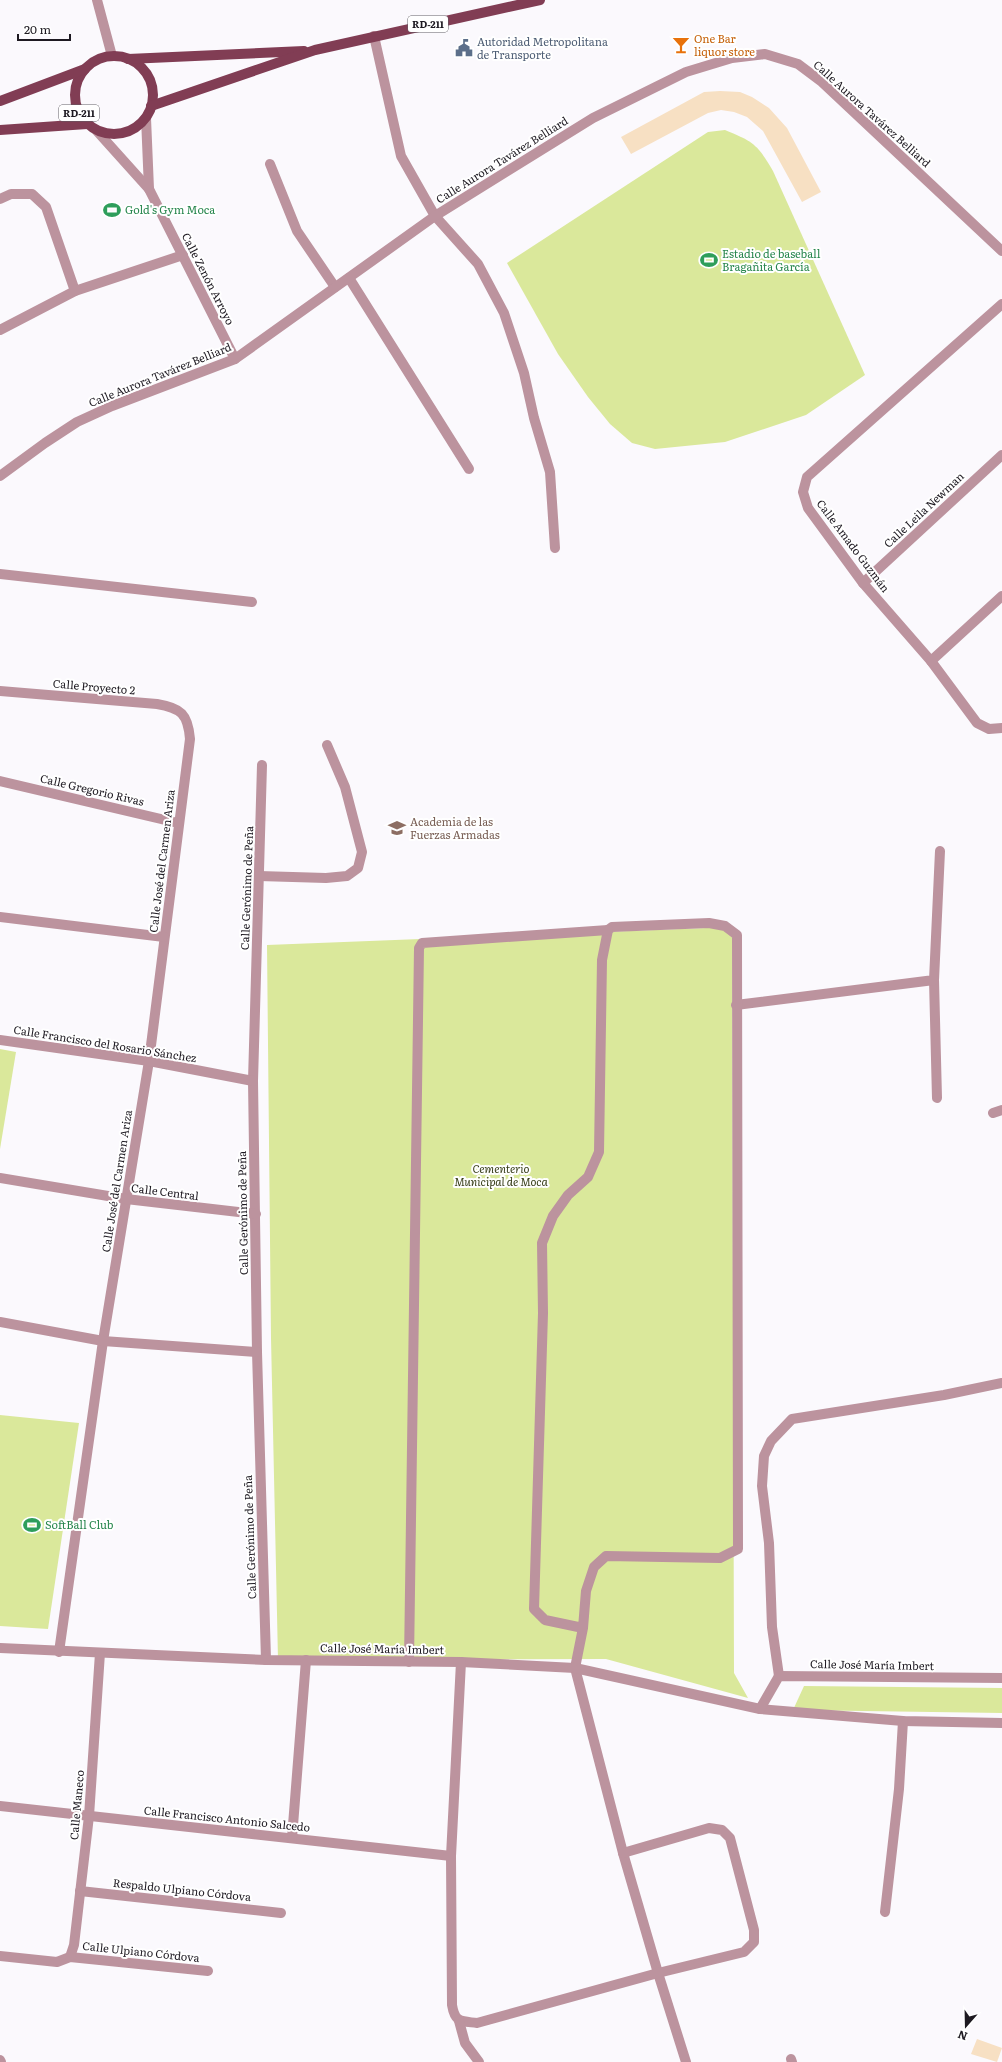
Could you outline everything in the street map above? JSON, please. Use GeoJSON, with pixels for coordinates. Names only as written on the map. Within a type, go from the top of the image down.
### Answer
{"type":"FeatureCollection","features":[{"type":"Feature","properties":{"kind":"main road","name":"RD-211"},"geometry":{"type":"LineString","coordinates":[[151,106],[316,50],[540,0]]}},
{"type":"Feature","properties":{"kind":"main road","name":"RD-211"},"geometry":{"type":"LineString","coordinates":[[112,56],[127,59],[316,50]]}},
{"type":"Feature","properties":{"kind":"main road"},"geometry":{"type":"LineString","coordinates":[[0,101],[85,69],[97,60],[112,56]]}},
{"type":"Feature","properties":{"kind":"main road","name":"RD-211"},"geometry":{"type":"LineString","coordinates":[[85,69],[77,81],[74,96],[78,111],[87,124],[96,130],[109,134],[123,133],[136,128],[146,118],[151,106],[153,92],[148,78],[140,66],[127,59]]}},
{"type":"Feature","properties":{"kind":"main road","name":"RD-211"},"geometry":{"type":"LineString","coordinates":[[0,130],[87,124]]}},
{"type":"Feature","properties":{"kind":"street"},"geometry":{"type":"LineString","coordinates":[[97,0],[112,56]]}},
{"type":"Feature","properties":{"kind":"street"},"geometry":{"type":"LineString","coordinates":[[374,36],[401,156],[435,216],[478,264],[504,313],[524,373],[534,418],[550,472],[555,548]]}},
{"type":"Feature","properties":{"kind":"street","name":"Calle Aurora Tavárez Belliard"},"geometry":{"type":"LineString","coordinates":[[0,476],[77,422],[112,406],[235,359],[435,216],[593,118],[686,72],[732,58],[765,54],[798,64],[822,82],[1002,251]]}},
{"type":"Feature","properties":{"kind":"street","name":"Calle Zenón Arroyo"},"geometry":{"type":"LineString","coordinates":[[146,118],[149,189]]}},
{"type":"Feature","properties":{"kind":"street","name":"Calle Zenón Arroyo"},"geometry":{"type":"LineString","coordinates":[[96,130],[149,189],[235,359]]}},
{"type":"Feature","properties":{"kind":"street"},"geometry":{"type":"LineString","coordinates":[[270,164],[297,231],[335,288]]}},
{"type":"Feature","properties":{"kind":"street"},"geometry":{"type":"LineString","coordinates":[[0,199],[11,194],[32,194],[46,207],[75,291]]}},
{"type":"Feature","properties":{"kind":"street"},"geometry":{"type":"LineString","coordinates":[[0,330],[75,291],[182,255]]}},
{"type":"Feature","properties":{"kind":"street"},"geometry":{"type":"LineString","coordinates":[[349,278],[469,469]]}},
{"type":"Feature","properties":{"kind":"street","name":"Calle Amado Guzmán"},"geometry":{"type":"LineString","coordinates":[[1002,304],[808,477],[803,492],[808,508],[863,583],[931,661],[978,723],[989,729],[1002,728]]}},
{"type":"Feature","properties":{"kind":"street","name":"Calle Leila Newman"},"geometry":{"type":"LineString","coordinates":[[863,583],[1002,455]]}},
{"type":"Feature","properties":{"kind":"street"},"geometry":{"type":"LineString","coordinates":[[0,574],[252,602]]}},
{"type":"Feature","properties":{"kind":"street"},"geometry":{"type":"LineString","coordinates":[[931,661],[1002,596]]}},
{"type":"Feature","properties":{"kind":"street","name":"Calle Proyecto 2"},"geometry":{"type":"LineString","coordinates":[[0,691],[157,704],[171,706],[184,714]]}},
{"type":"Feature","properties":{"kind":"street","name":"Calle José del Carmen Ariza"},"geometry":{"type":"LineString","coordinates":[[59,1652],[103,1341],[149,1061],[178,823],[190,739],[189,726],[184,714]]}},
{"type":"Feature","properties":{"kind":"street"},"geometry":{"type":"LineString","coordinates":[[259,876],[326,878],[347,876],[358,868],[362,852],[345,787],[327,745]]}},
{"type":"Feature","properties":{"kind":"street","name":"Calle Gerónimo de Peña"},"geometry":{"type":"LineString","coordinates":[[262,765],[253,1081],[257,1352],[266,1660]]}},
{"type":"Feature","properties":{"kind":"street","name":"Calle Gregorio Rivas"},"geometry":{"type":"LineString","coordinates":[[0,780],[178,823]]}},
{"type":"Feature","properties":{"kind":"street"},"geometry":{"type":"LineString","coordinates":[[938,1098],[934,980],[940,851]]}},
{"type":"Feature","properties":{"kind":"street"},"geometry":{"type":"LineString","coordinates":[[0,917],[164,937]]}},
{"type":"Feature","properties":{"kind":"street"},"geometry":{"type":"LineString","coordinates":[[409,1662],[419,948],[422,943],[608,930],[612,927],[709,923],[725,926],[737,935],[738,1549],[720,1558],[606,1556],[594,1566],[586,1591],[583,1628],[575,1668],[623,1853],[686,2062]]}},
{"type":"Feature","properties":{"kind":"street"},"geometry":{"type":"LineString","coordinates":[[583,1628],[545,1620],[534,1609],[543,1313],[542,1243],[553,1216],[568,1195],[588,1177],[599,1152],[602,960],[608,930]]}},
{"type":"Feature","properties":{"kind":"street"},"geometry":{"type":"LineString","coordinates":[[736,1005],[934,980]]}},
{"type":"Feature","properties":{"kind":"street","name":"Calle Francisco del Rosario Sánchez"},"geometry":{"type":"LineString","coordinates":[[0,1040],[149,1061],[253,1081]]}},
{"type":"Feature","properties":{"kind":"street","name":"Calle Central"},"geometry":{"type":"LineString","coordinates":[[0,1178],[126,1199],[256,1214]]}},
{"type":"Feature","properties":{"kind":"street"},"geometry":{"type":"LineString","coordinates":[[0,1322],[103,1341],[257,1352]]}},
{"type":"Feature","properties":{"kind":"street"},"geometry":{"type":"LineString","coordinates":[[760,1709],[780,1676],[772,1627],[769,1543],[762,1486],[764,1456],[771,1441],[792,1419],[944,1395],[1002,1383]]}},
{"type":"Feature","properties":{"kind":"street","name":"Calle José María Imbert"},"geometry":{"type":"LineString","coordinates":[[0,1648],[59,1652],[266,1660],[461,1662],[575,1668],[760,1709],[903,1721],[1002,1723]]}},
{"type":"Feature","properties":{"kind":"street","name":"Calle Maneco"},"geometry":{"type":"LineString","coordinates":[[70,1957],[74,1945],[89,1816],[100,1653]]}},
{"type":"Feature","properties":{"kind":"street"},"geometry":{"type":"LineString","coordinates":[[292,1838],[306,1660]]}},
{"type":"Feature","properties":{"kind":"street"},"geometry":{"type":"LineString","coordinates":[[461,1662],[451,1856],[452,2005],[454,2016],[459,2021],[465,2043],[479,2062]]}},
{"type":"Feature","properties":{"kind":"street","name":"Calle José María Imbert"},"geometry":{"type":"LineString","coordinates":[[780,1676],[1002,1678]]}},
{"type":"Feature","properties":{"kind":"street"},"geometry":{"type":"LineString","coordinates":[[885,1912],[899,1789],[903,1721]]}},
{"type":"Feature","properties":{"kind":"street","name":"Calle Francisco Antonio Salcedo"},"geometry":{"type":"LineString","coordinates":[[0,1806],[451,1856]]}},
{"type":"Feature","properties":{"kind":"street"},"geometry":{"type":"LineString","coordinates":[[459,2021],[477,2023],[658,1973],[744,1952],[754,1942],[754,1930],[730,1838],[722,1830],[709,1828],[623,1853]]}},
{"type":"Feature","properties":{"kind":"street","name":"Respaldo Ulpiano Córdova"},"geometry":{"type":"LineString","coordinates":[[80,1891],[281,1913]]}},
{"type":"Feature","properties":{"kind":"street","name":"Calle Ulpiano Córdova"},"geometry":{"type":"LineString","coordinates":[[0,1956],[57,1962],[70,1957],[208,1971]]}},
{"type":"Feature","properties":{"kind":"green space"},"geometry":{"type":"Polygon","coordinates":[[[725,130],[749,141],[754,145],[763,155],[773,171],[865,375],[806,415],[725,442],[655,449],[632,443],[610,424],[588,397],[558,354],[507,263],[708,132],[725,130]]]}},
{"type":"Feature","properties":{"kind":"green space","name":"Cementerio Municipal de Moca"},"geometry":{"type":"Polygon","coordinates":[[[732,927],[734,1673],[748,1698],[606,1659],[278,1660],[271,1338],[267,945],[732,927]]]}},
{"type":"Feature","properties":{"kind":"green space"},"geometry":{"type":"Polygon","coordinates":[[[0,1049],[16,1052],[0,1149],[0,1049]]]}},
{"type":"Feature","properties":{"kind":"green space","name":"SoftBall Club"},"geometry":{"type":"Polygon","coordinates":[[[0,1415],[79,1423],[48,1629],[0,1626],[0,1415]]]}},
{"type":"Feature","properties":{"kind":"green space"},"geometry":{"type":"Polygon","coordinates":[[[804,1686],[1002,1688],[1002,1713],[793,1710],[804,1686]]]}},
{"type":"Feature","properties":{"kind":"building"},"geometry":{"type":"Polygon","coordinates":[[[704,92],[740,92],[752,97],[769,108],[787,128],[821,192],[802,202],[763,131],[747,117],[734,112],[721,110],[708,113],[631,154],[621,137],[704,92]]]}},
{"type":"Feature","properties":{"kind":"building"},"geometry":{"type":"Polygon","coordinates":[[[977,2039],[1002,2048],[997,2062],[971,2054],[977,2039]]]}},
{"type":"Feature","properties":{"kind":"place","name":"One Bar liquor store"},"geometry":{"type":"Point","coordinates":[681,45]}},
{"type":"Feature","properties":{"kind":"place","name":"Autoridad Metropolitana de Transporte"},"geometry":{"type":"Point","coordinates":[464,48]}},
{"type":"Feature","properties":{"kind":"place","name":"Gold's Gym Moca"},"geometry":{"type":"Point","coordinates":[112,210]}},
{"type":"Feature","properties":{"kind":"place","name":"Estadio de baseball Bragañita García"},"geometry":{"type":"Point","coordinates":[709,260]}},
{"type":"Feature","properties":{"kind":"place","name":"Academia de las Fuerzas Armadas"},"geometry":{"type":"Point","coordinates":[397,828]}},
{"type":"Feature","properties":{"kind":"place","name":"SoftBall Club"},"geometry":{"type":"Point","coordinates":[32,1525]}}]}
